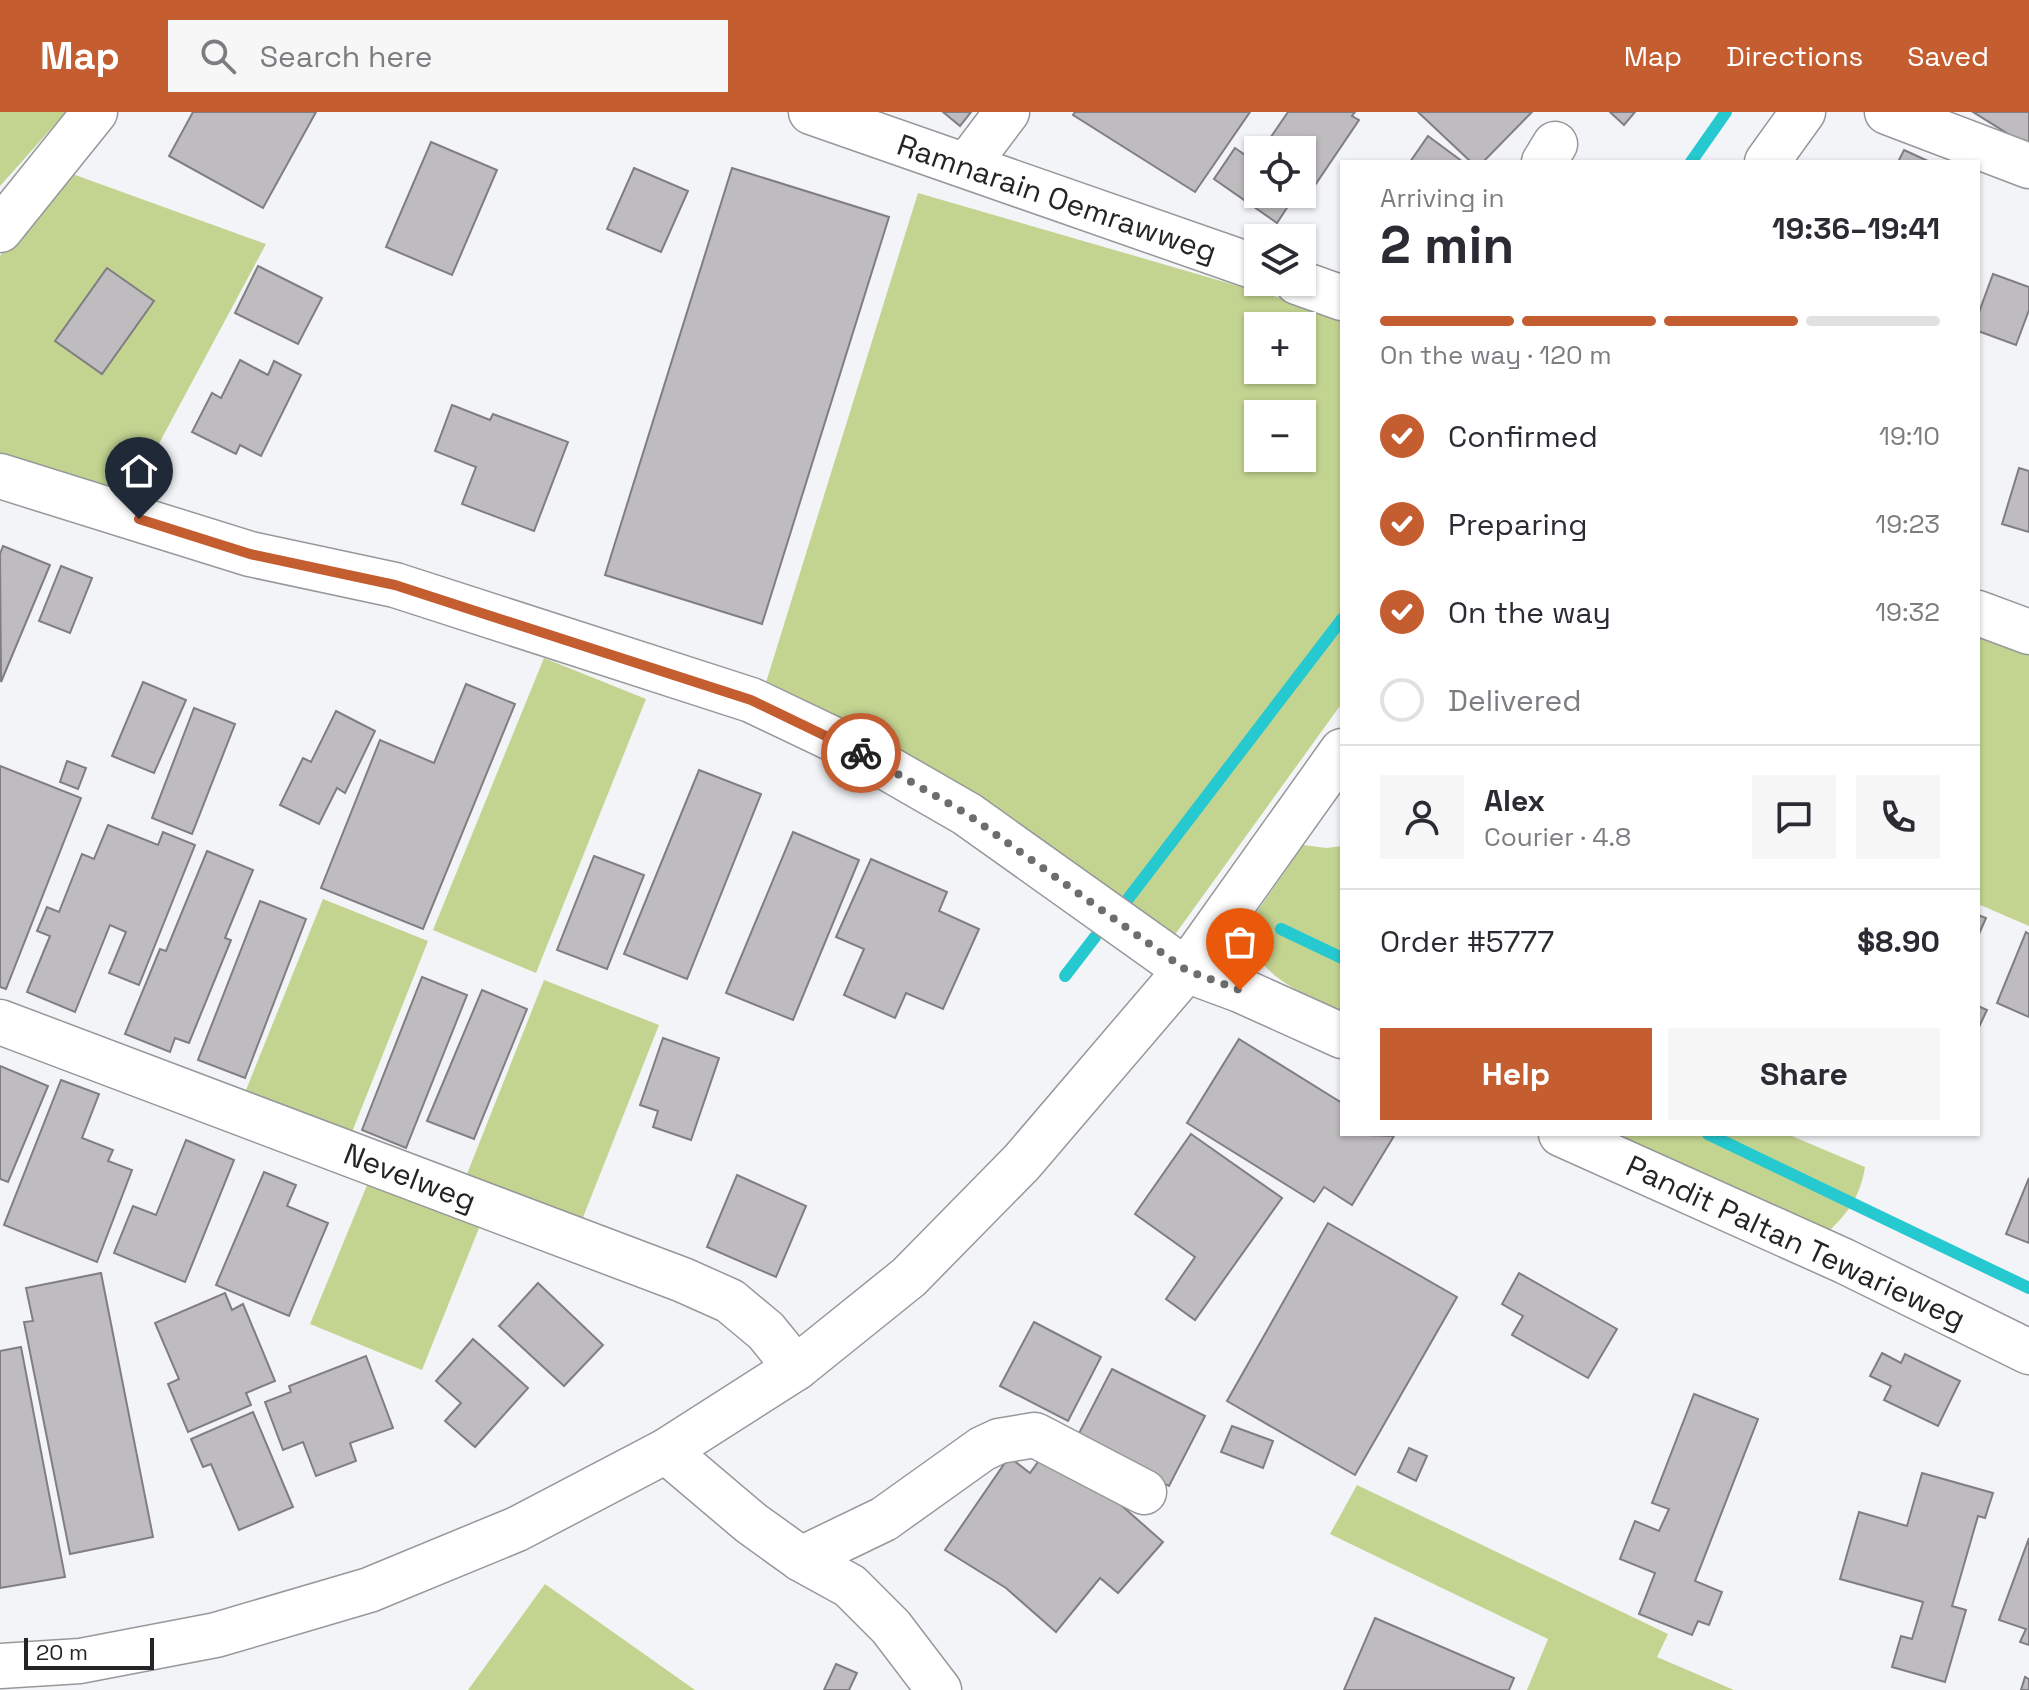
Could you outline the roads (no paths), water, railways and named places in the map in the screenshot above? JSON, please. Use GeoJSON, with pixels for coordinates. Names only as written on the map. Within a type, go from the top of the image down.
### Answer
{"type":"FeatureCollection","features":[{"type":"Feature","properties":{"kind":"street"},"geometry":{"type":"LineString","coordinates":[[0,230],[95,112]]}},
{"type":"Feature","properties":{"kind":"street","name":"Ramnarain Oemrawweg"},"geometry":{"type":"LineString","coordinates":[[811,112],[1244,263]]}},
{"type":"Feature","properties":{"kind":"street"},"geometry":{"type":"LineString","coordinates":[[967,165],[1007,112]]}},
{"type":"Feature","properties":{"kind":"street"},"geometry":{"type":"LineString","coordinates":[[1768,160],[1803,112]]}},
{"type":"Feature","properties":{"kind":"street"},"geometry":{"type":"LineString","coordinates":[[1887,112],[2029,166]]}},
{"type":"Feature","properties":{"kind":"street"},"geometry":{"type":"LineString","coordinates":[[1316,289],[1340,297]]}},
{"type":"Feature","properties":{"kind":"street"},"geometry":{"type":"LineString","coordinates":[[0,476],[250,554],[395,585],[751,700],[854,749],[967,814],[1186,970],[1240,990],[1340,1035]]}},
{"type":"Feature","properties":{"kind":"street"},"geometry":{"type":"LineString","coordinates":[[1980,614],[2029,632]]}},
{"type":"Feature","properties":{"kind":"street"},"geometry":{"type":"LineString","coordinates":[[0,1666],[80,1661],[216,1635],[369,1590],[517,1529],[666,1451],[796,1368],[909,1277],[1022,1162],[1186,970],[1340,754]]}},
{"type":"Feature","properties":{"kind":"street","name":"Nevelweg"},"geometry":{"type":"LineString","coordinates":[[0,1022],[683,1280],[730,1301],[766,1331],[796,1368]]}},
{"type":"Feature","properties":{"kind":"street","name":"Pandit Paltan Tewarieweg"},"geometry":{"type":"LineString","coordinates":[[1565,1136],[1844,1261],[2029,1352]]}},
{"type":"Feature","properties":{"kind":"street"},"geometry":{"type":"LineString","coordinates":[[801,1559],[884,1519],[982,1449],[1011,1439],[1035,1435],[1144,1492]]}},
{"type":"Feature","properties":{"kind":"street"},"geometry":{"type":"LineString","coordinates":[[666,1451],[751,1523],[801,1559],[850,1586],[891,1627],[939,1690]]}},
{"type":"Feature","properties":{"kind":"waterway"},"geometry":{"type":"LineString","coordinates":[[1692,160],[1726,112]]}},
{"type":"Feature","properties":{"kind":"waterway"},"geometry":{"type":"LineString","coordinates":[[1118,912],[1340,622]]}},
{"type":"Feature","properties":{"kind":"waterway"},"geometry":{"type":"LineString","coordinates":[[1281,929],[1340,957]]}},
{"type":"Feature","properties":{"kind":"waterway"},"geometry":{"type":"LineString","coordinates":[[1065,976],[1095,937]]}},
{"type":"Feature","properties":{"kind":"waterway"},"geometry":{"type":"LineString","coordinates":[[1712,1136],[2029,1288]]}}]}
